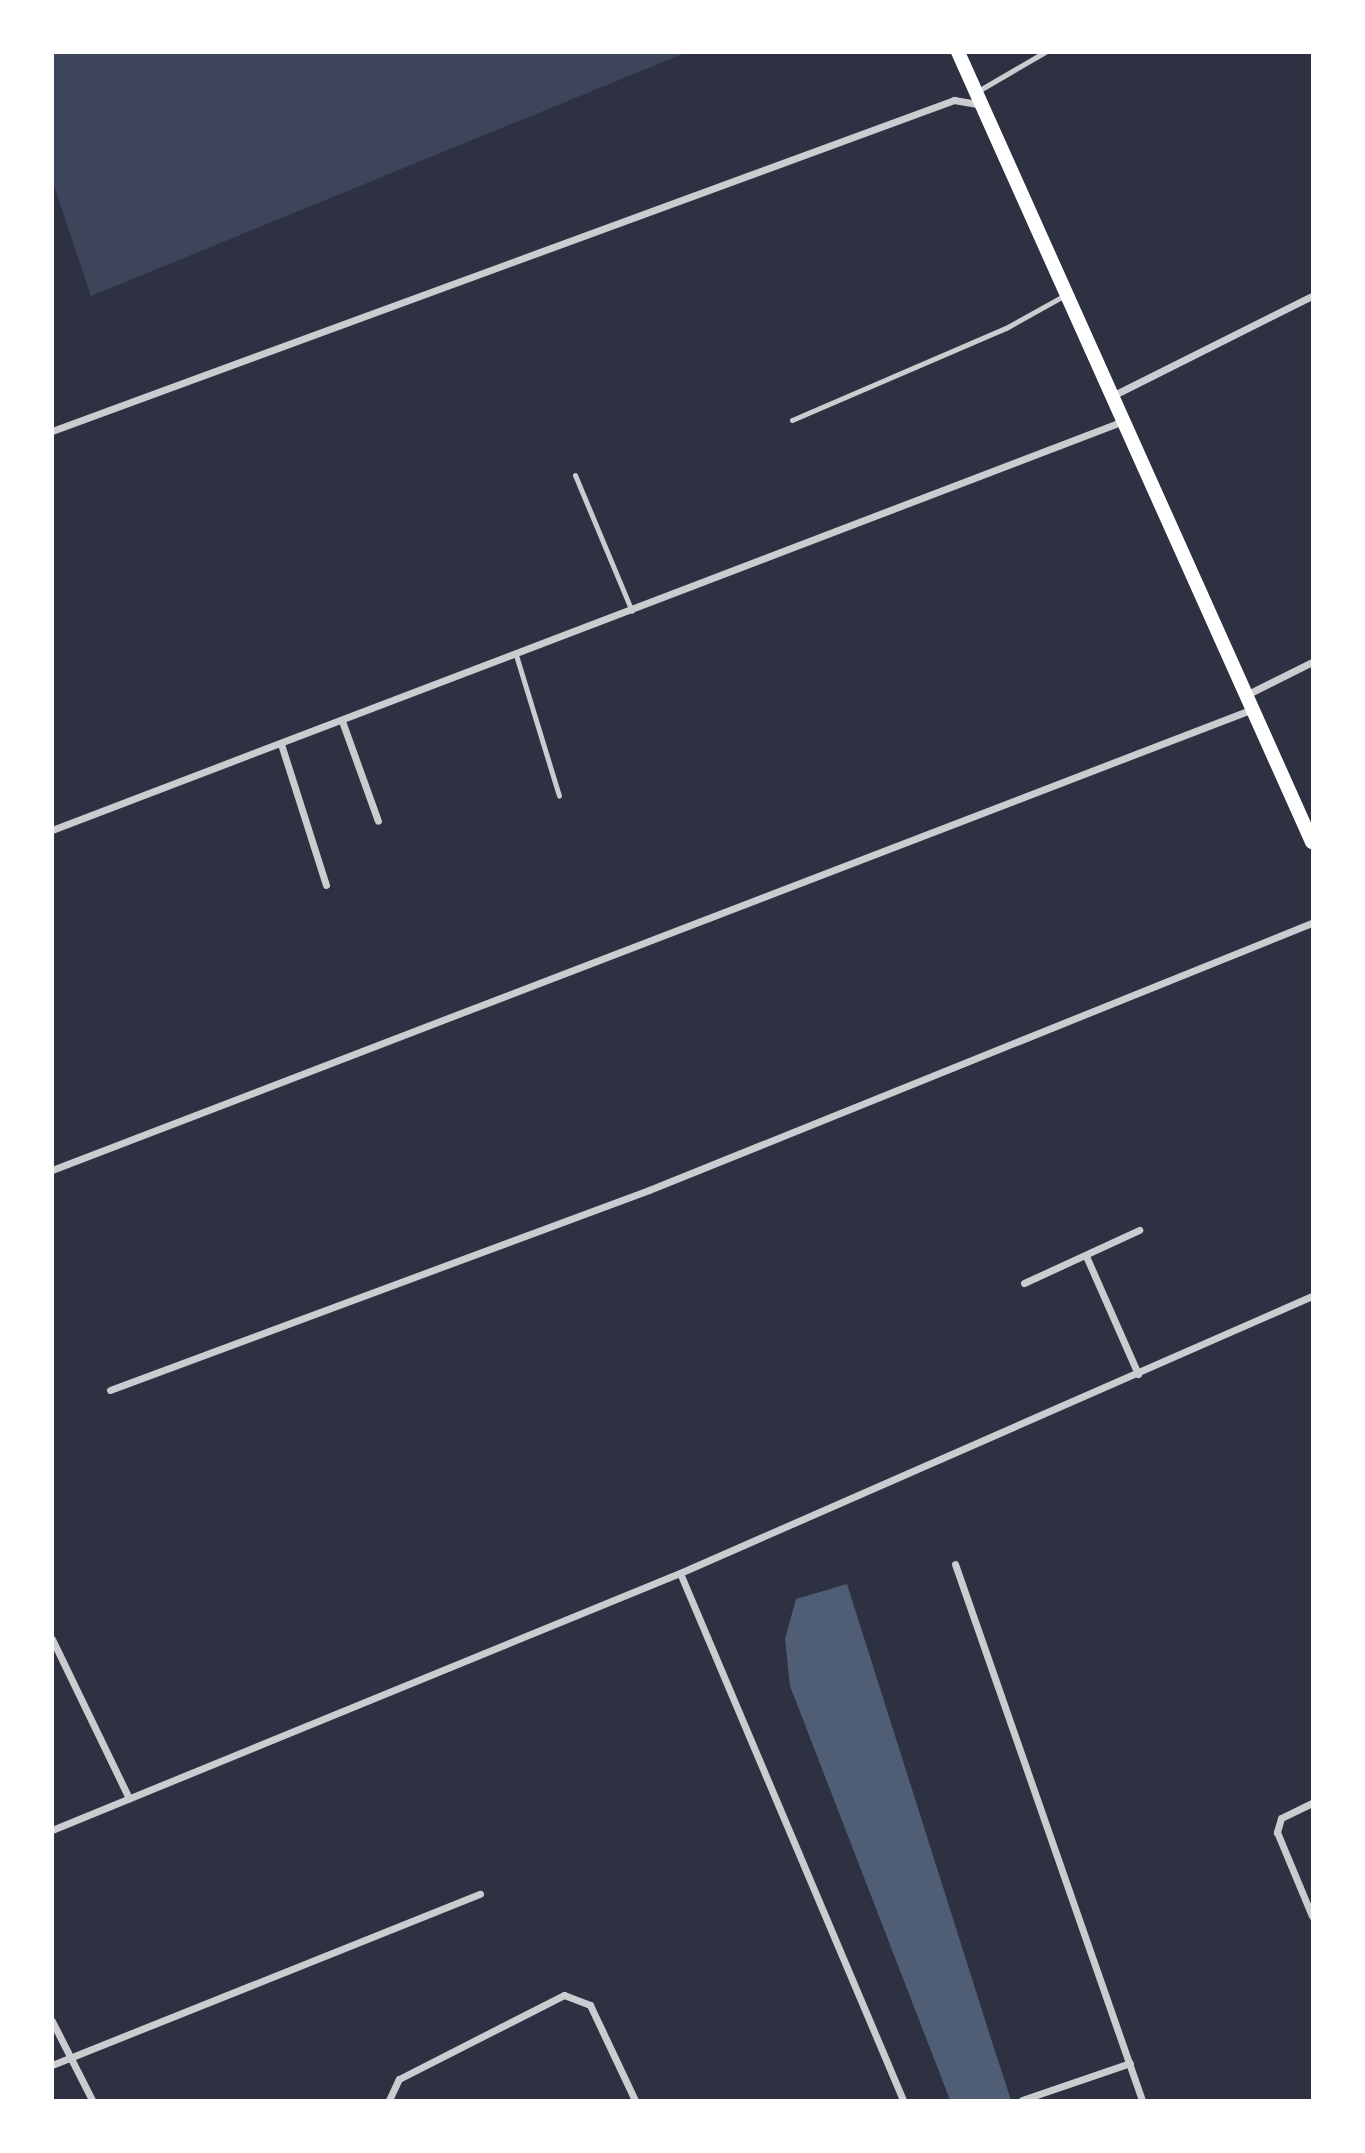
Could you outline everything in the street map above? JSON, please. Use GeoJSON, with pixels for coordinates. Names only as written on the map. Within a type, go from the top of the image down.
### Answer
{"type":"FeatureCollection","features":[{"type":"Feature","properties":{"kind":"main road"},"geometry":{"type":"LineString","coordinates":[[958,52],[1121,422],[1248,694],[1312,842]]}},
{"type":"Feature","properties":{"kind":"street"},"geometry":{"type":"LineString","coordinates":[[52,431],[954,100],[984,106]]}},
{"type":"Feature","properties":{"kind":"street"},"geometry":{"type":"LineString","coordinates":[[1111,397],[1312,296]]}},
{"type":"Feature","properties":{"kind":"street"},"geometry":{"type":"LineString","coordinates":[[52,830],[632,611],[1121,422]]}},
{"type":"Feature","properties":{"kind":"street"},"geometry":{"type":"LineString","coordinates":[[1248,694],[1312,662]]}},
{"type":"Feature","properties":{"kind":"street"},"geometry":{"type":"LineString","coordinates":[[52,1170],[1254,709]]}},
{"type":"Feature","properties":{"kind":"street"},"geometry":{"type":"LineString","coordinates":[[342,721],[378,821]]}},
{"type":"Feature","properties":{"kind":"street"},"geometry":{"type":"LineString","coordinates":[[281,744],[326,885]]}},
{"type":"Feature","properties":{"kind":"street"},"geometry":{"type":"LineString","coordinates":[[110,1390],[649,1190],[1312,923]]}},
{"type":"Feature","properties":{"kind":"street"},"geometry":{"type":"LineString","coordinates":[[1024,1283],[1139,1230]]}},
{"type":"Feature","properties":{"kind":"street"},"geometry":{"type":"LineString","coordinates":[[1086,1256],[1138,1374]]}},
{"type":"Feature","properties":{"kind":"street"},"geometry":{"type":"LineString","coordinates":[[52,1830],[680,1573],[1312,1296]]}},
{"type":"Feature","properties":{"kind":"street"},"geometry":{"type":"LineString","coordinates":[[955,1564],[1142,2101]]}},
{"type":"Feature","properties":{"kind":"street"},"geometry":{"type":"LineString","coordinates":[[680,1573],[903,2101]]}},
{"type":"Feature","properties":{"kind":"street"},"geometry":{"type":"LineString","coordinates":[[52,1639],[129,1798]]}},
{"type":"Feature","properties":{"kind":"street"},"geometry":{"type":"LineString","coordinates":[[1312,1803],[1281,1818],[1278,1832],[1312,1916]]}},
{"type":"Feature","properties":{"kind":"street"},"geometry":{"type":"LineString","coordinates":[[52,2065],[480,1894]]}},
{"type":"Feature","properties":{"kind":"street"},"geometry":{"type":"LineString","coordinates":[[389,2101],[399,2079],[564,1995],[590,2005],[635,2101]]}},
{"type":"Feature","properties":{"kind":"street"},"geometry":{"type":"LineString","coordinates":[[52,2021],[68,2059],[92,2101]]}},
{"type":"Feature","properties":{"kind":"street"},"geometry":{"type":"LineString","coordinates":[[1024,2100],[1130,2063]]}},
{"type":"Feature","properties":{"kind":"lane"},"geometry":{"type":"LineString","coordinates":[[977,91],[1045,52]]}},
{"type":"Feature","properties":{"kind":"lane"},"geometry":{"type":"LineString","coordinates":[[792,420],[1006,328],[1065,295]]}},
{"type":"Feature","properties":{"kind":"lane"},"geometry":{"type":"LineString","coordinates":[[575,475],[632,611]]}},
{"type":"Feature","properties":{"kind":"lane"},"geometry":{"type":"LineString","coordinates":[[516,655],[559,796]]}},
{"type":"Feature","properties":{"kind":"shaded area"},"geometry":{"type":"Polygon","coordinates":[[[52,53],[685,53],[91,296],[53,183],[52,53]]]}},
{"type":"Feature","properties":{"kind":"shaded area"},"geometry":{"type":"Polygon","coordinates":[[[847,1584],[1011,2100],[950,2100],[790,1686],[785,1639],[796,1599],[847,1584]]]}}]}
